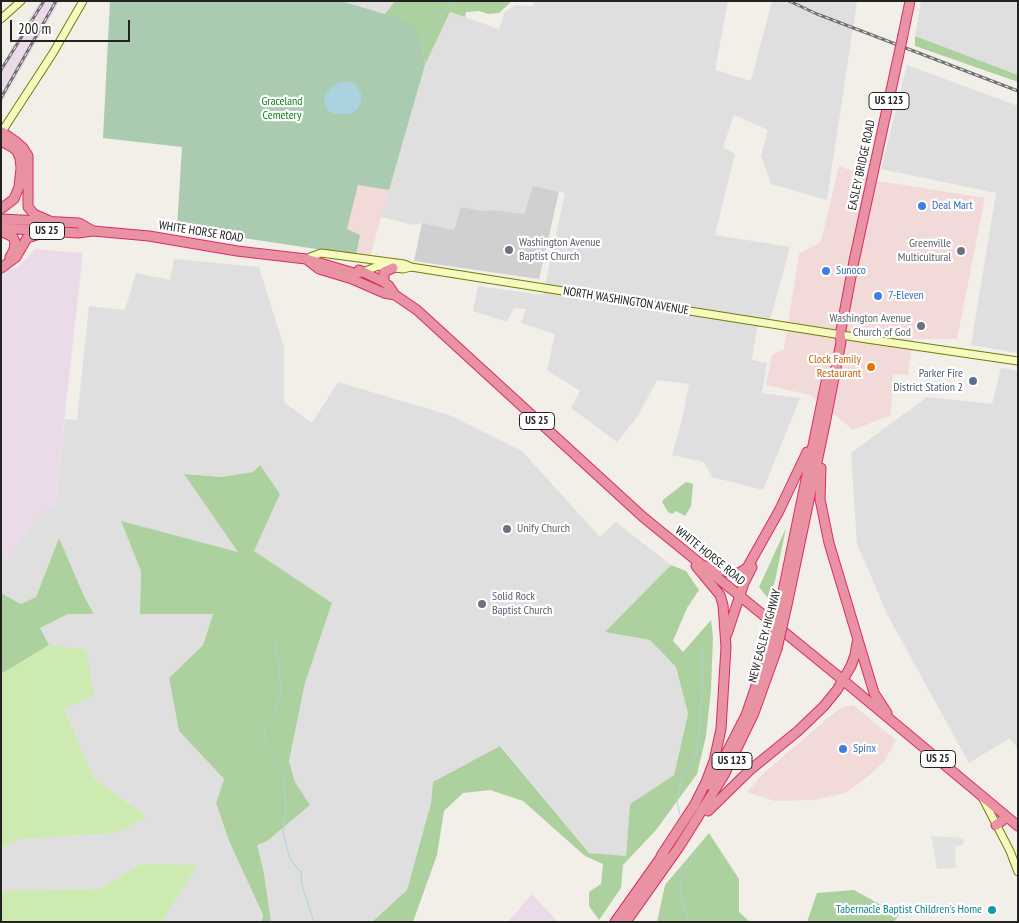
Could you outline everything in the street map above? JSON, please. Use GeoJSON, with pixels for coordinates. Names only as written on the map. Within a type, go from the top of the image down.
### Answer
{"type":"FeatureCollection","features":[{"type":"Feature","properties":{"kind":"highway","name":"EASLEY BRIDGE ROAD"},"geometry":{"type":"LineString","coordinates":[[829,384],[841,342],[840,334],[910,1]]}},
{"type":"Feature","properties":{"kind":"highway"},"geometry":{"type":"LineString","coordinates":[[2,133],[23,148],[28,156],[28,207],[34,214],[50,221]]}},
{"type":"Feature","properties":{"kind":"highway"},"geometry":{"type":"LineString","coordinates":[[1,141],[16,151],[20,158],[21,168],[19,187],[14,199],[1,209]]}},
{"type":"Feature","properties":{"kind":"highway","name":"WHITE HORSE ROAD"},"geometry":{"type":"LineString","coordinates":[[1,219],[79,224],[93,231]]}},
{"type":"Feature","properties":{"kind":"highway"},"geometry":{"type":"LineString","coordinates":[[1,229],[13,237],[15,242],[11,256],[1,263]]}},
{"type":"Feature","properties":{"kind":"highway","name":"WHITE HORSE ROAD"},"geometry":{"type":"LineString","coordinates":[[1,229],[78,233],[93,231],[149,236],[237,251],[308,258],[354,273],[363,272],[384,282],[395,295],[417,310],[686,554],[701,564],[843,680],[1018,826]]}},
{"type":"Feature","properties":{"kind":"highway"},"geometry":{"type":"LineString","coordinates":[[1,268],[16,257],[27,238],[51,231]]}},
{"type":"Feature","properties":{"kind":"highway","name":"WHITE HORSE ROAD"},"geometry":{"type":"LineString","coordinates":[[308,258],[319,269],[352,279],[384,293],[395,295]]}},
{"type":"Feature","properties":{"kind":"highway"},"geometry":{"type":"LineString","coordinates":[[384,282],[384,272],[393,268]]}},
{"type":"Feature","properties":{"kind":"highway","name":"NEW EASLEY HIGHWAY"},"geometry":{"type":"LineString","coordinates":[[626,922],[727,755],[774,647],[827,416],[829,384]]}},
{"type":"Feature","properties":{"kind":"highway","name":"NEW EASLEY HIGHWAY"},"geometry":{"type":"LineString","coordinates":[[784,603],[817,423],[829,384]]}},
{"type":"Feature","properties":{"kind":"highway"},"geometry":{"type":"LineString","coordinates":[[827,416],[820,473],[821,508],[854,630],[874,693],[893,722]]}},
{"type":"Feature","properties":{"kind":"highway"},"geometry":{"type":"LineString","coordinates":[[725,642],[744,583],[805,458],[817,423]]}},
{"type":"Feature","properties":{"kind":"highway"},"geometry":{"type":"LineString","coordinates":[[701,564],[731,573],[743,571],[750,564],[777,514]]}},
{"type":"Feature","properties":{"kind":"highway"},"geometry":{"type":"LineString","coordinates":[[665,859],[706,782],[714,761],[722,719],[725,642],[724,611],[720,596],[686,554]]}},
{"type":"Feature","properties":{"kind":"highway"},"geometry":{"type":"LineString","coordinates":[[665,859],[716,802],[750,770],[812,718],[837,690],[855,655],[857,643],[854,630]]}},
{"type":"Feature","properties":{"kind":"highway"},"geometry":{"type":"LineString","coordinates":[[996,825],[1007,817]]}},
{"type":"Feature","properties":{"kind":"highway","name":"NEW EASLEY HIGHWAY"},"geometry":{"type":"LineString","coordinates":[[615,922],[665,859]]}},
{"type":"Feature","properties":{"kind":"main road"},"geometry":{"type":"LineString","coordinates":[[1,19],[21,1]]}},
{"type":"Feature","properties":{"kind":"main road"},"geometry":{"type":"LineString","coordinates":[[2,133],[53,53],[83,1]]}},
{"type":"Feature","properties":{"kind":"main road","name":"NORTH WASHINGTON AVENUE"},"geometry":{"type":"LineString","coordinates":[[308,258],[321,253],[404,264],[411,268]]}},
{"type":"Feature","properties":{"kind":"main road","name":"NORTH WASHINGTON AVENUE"},"geometry":{"type":"LineString","coordinates":[[363,272],[378,266],[411,268],[1018,361]]}},
{"type":"Feature","properties":{"kind":"main road"},"geometry":{"type":"LineString","coordinates":[[982,797],[1010,851],[1018,872]]}},
{"type":"Feature","properties":{"kind":"shaded area"},"geometry":{"type":"Polygon","coordinates":[[[40,1],[60,1],[1,104],[1,67],[40,1]]]}},
{"type":"Feature","properties":{"kind":"shaded area"},"geometry":{"type":"Polygon","coordinates":[[[341,1],[395,1],[385,14],[341,1]]]}},
{"type":"Feature","properties":{"kind":"shaded area"},"geometry":{"type":"Polygon","coordinates":[[[534,1],[728,1],[715,70],[751,81],[772,1],[857,1],[827,200],[771,184],[761,156],[768,130],[734,115],[723,147],[735,154],[715,235],[790,247],[771,317],[757,328],[752,360],[767,363],[762,393],[800,398],[763,490],[712,477],[704,462],[672,455],[682,420],[689,384],[657,380],[638,416],[617,442],[571,408],[580,391],[547,370],[555,334],[521,323],[526,309],[514,308],[507,322],[473,311],[478,286],[543,295],[565,193],[533,187],[524,214],[461,207],[454,230],[422,223],[413,225],[381,217],[425,65],[450,12],[499,29],[505,12],[515,5],[533,6],[534,1]]]}},
{"type":"Feature","properties":{"kind":"shaded area"},"geometry":{"type":"Polygon","coordinates":[[[921,1],[1018,1],[1018,75],[915,36],[921,1]]]}},
{"type":"Feature","properties":{"kind":"shaded area"},"geometry":{"type":"Polygon","coordinates":[[[907,65],[1018,106],[1018,353],[971,345],[996,193],[881,169],[907,65]]]}},
{"type":"Feature","properties":{"kind":"shaded area"},"geometry":{"type":"Polygon","coordinates":[[[839,166],[879,181],[985,198],[957,339],[913,339],[908,375],[893,374],[891,415],[853,430],[810,395],[766,385],[772,355],[784,349],[799,254],[821,242],[839,166]]]}},
{"type":"Feature","properties":{"kind":"shaded area"},"geometry":{"type":"Polygon","coordinates":[[[358,185],[389,190],[370,257],[356,255],[346,230],[358,185]]]}},
{"type":"Feature","properties":{"kind":"shaded area"},"geometry":{"type":"Polygon","coordinates":[[[533,186],[559,192],[539,279],[414,261],[422,223],[454,230],[461,207],[524,214],[533,186]]]}},
{"type":"Feature","properties":{"kind":"shaded area"},"geometry":{"type":"Polygon","coordinates":[[[35,249],[83,253],[55,504],[37,515],[1,567],[1,270],[17,268],[35,249]]]}},
{"type":"Feature","properties":{"kind":"shaded area"},"geometry":{"type":"Polygon","coordinates":[[[174,259],[259,267],[284,347],[284,402],[312,423],[338,382],[449,415],[522,451],[600,537],[616,522],[671,565],[606,632],[650,640],[676,667],[688,714],[674,775],[630,804],[626,857],[589,853],[501,746],[434,782],[431,803],[407,890],[372,922],[271,922],[264,873],[257,845],[310,805],[295,782],[289,761],[305,683],[332,603],[253,551],[280,494],[259,465],[253,472],[222,477],[185,474],[239,552],[122,522],[141,571],[140,614],[213,614],[203,645],[169,678],[179,731],[224,779],[216,803],[229,841],[263,915],[262,922],[161,922],[197,866],[141,864],[100,889],[1,891],[1,849],[21,839],[116,833],[147,817],[94,778],[64,709],[86,649],[49,645],[39,628],[68,614],[94,613],[84,596],[59,539],[36,597],[21,604],[1,593],[1,567],[37,515],[55,504],[65,419],[77,420],[89,306],[125,310],[136,273],[170,280],[174,259]]]}},
{"type":"Feature","properties":{"kind":"shaded area"},"geometry":{"type":"Polygon","coordinates":[[[1001,368],[1018,371],[1018,749],[1010,738],[969,763],[888,616],[857,544],[851,453],[927,397],[992,404],[1001,368]]]}},
{"type":"Feature","properties":{"kind":"shaded area"},"geometry":{"type":"Polygon","coordinates":[[[853,705],[896,740],[884,762],[865,779],[845,793],[815,800],[775,801],[747,792],[764,773],[829,717],[842,707],[853,705]]]}},
{"type":"Feature","properties":{"kind":"shaded area"},"geometry":{"type":"Polygon","coordinates":[[[931,836],[964,838],[963,845],[955,846],[956,868],[937,869],[931,836]]]}},
{"type":"Feature","properties":{"kind":"shaded area"},"geometry":{"type":"Polygon","coordinates":[[[532,894],[558,922],[508,922],[532,894]]]}},
{"type":"Feature","properties":{"kind":"green space","name":"Graceland Cemetery"},"geometry":{"type":"Polygon","coordinates":[[[110,1],[341,1],[416,25],[421,39],[425,65],[389,190],[358,185],[347,229],[360,235],[356,255],[177,228],[182,147],[103,138],[110,1]]]}},
{"type":"Feature","properties":{"kind":"green space"},"geometry":{"type":"Polygon","coordinates":[[[395,1],[512,1],[499,13],[466,12],[465,17],[450,12],[425,65],[421,39],[385,14],[395,1]]]}},
{"type":"Feature","properties":{"kind":"green space"},"geometry":{"type":"Polygon","coordinates":[[[915,36],[1018,75],[1018,82],[915,46],[915,36]]]}},
{"type":"Feature","properties":{"kind":"green space"},"geometry":{"type":"Polygon","coordinates":[[[260,465],[280,494],[254,551],[332,603],[305,683],[289,761],[295,782],[310,805],[267,841],[257,845],[264,873],[271,922],[262,922],[263,915],[229,841],[216,803],[224,779],[179,731],[169,678],[203,645],[213,614],[140,614],[141,571],[121,521],[238,552],[184,474],[222,477],[253,472],[260,465]]]}},
{"type":"Feature","properties":{"kind":"green space"},"geometry":{"type":"Polygon","coordinates":[[[686,482],[693,484],[691,506],[685,516],[676,511],[672,514],[668,512],[662,502],[686,482]]]}},
{"type":"Feature","properties":{"kind":"green space"},"geometry":{"type":"Polygon","coordinates":[[[786,528],[775,581],[768,598],[759,587],[786,528]]]}},
{"type":"Feature","properties":{"kind":"green space"},"geometry":{"type":"Polygon","coordinates":[[[59,538],[84,596],[94,614],[68,614],[40,628],[49,645],[1,674],[1,593],[21,604],[36,597],[59,538]]]}},
{"type":"Feature","properties":{"kind":"green space"},"geometry":{"type":"Polygon","coordinates":[[[671,565],[686,571],[699,590],[687,608],[673,641],[683,652],[711,620],[713,637],[711,690],[706,736],[697,774],[656,830],[623,865],[621,888],[599,920],[589,906],[589,892],[601,884],[603,864],[585,856],[523,801],[490,790],[463,793],[444,811],[437,855],[413,922],[372,922],[407,890],[431,803],[433,782],[500,746],[589,853],[626,856],[630,804],[674,775],[688,714],[676,667],[650,640],[605,632],[671,565]]]}},
{"type":"Feature","properties":{"kind":"green space"},"geometry":{"type":"Polygon","coordinates":[[[49,645],[86,649],[94,695],[64,709],[94,778],[147,817],[116,833],[21,839],[1,849],[1,674],[49,645]]]}},
{"type":"Feature","properties":{"kind":"green space"},"geometry":{"type":"Polygon","coordinates":[[[709,833],[739,879],[739,912],[750,922],[657,922],[665,885],[709,833]]]}},
{"type":"Feature","properties":{"kind":"green space"},"geometry":{"type":"Polygon","coordinates":[[[141,864],[198,865],[161,922],[1,922],[1,891],[100,889],[141,864]]]}},
{"type":"Feature","properties":{"kind":"green space"},"geometry":{"type":"Polygon","coordinates":[[[854,890],[899,915],[894,922],[807,922],[817,893],[854,890]]]}},
{"type":"Feature","properties":{"kind":"water"},"geometry":{"type":"Polygon","coordinates":[[[340,82],[355,84],[361,93],[361,102],[357,109],[350,114],[335,114],[328,111],[324,102],[325,95],[333,86],[340,82]]]}},
{"type":"Feature","properties":{"kind":"waterway"},"geometry":{"type":"LineString","coordinates":[[423,43],[434,25],[454,1]]}},
{"type":"Feature","properties":{"kind":"waterway"},"geometry":{"type":"LineString","coordinates":[[270,720],[281,696],[279,664],[274,639]]}},
{"type":"Feature","properties":{"kind":"waterway"},"geometry":{"type":"LineString","coordinates":[[680,815],[677,801],[682,777],[697,752],[702,693],[702,646]]}},
{"type":"Feature","properties":{"kind":"waterway"},"geometry":{"type":"LineString","coordinates":[[267,727],[264,732],[267,747]]}},
{"type":"Feature","properties":{"kind":"waterway"},"geometry":{"type":"LineString","coordinates":[[269,755],[284,777],[286,809],[283,833],[290,859],[301,872],[302,885],[314,922]]}},
{"type":"Feature","properties":{"kind":"waterway"},"geometry":{"type":"LineString","coordinates":[[689,922],[680,893],[682,877],[698,847]]}},
{"type":"Feature","properties":{"kind":"railway"},"geometry":{"type":"LineString","coordinates":[[1,70],[44,1]]}},
{"type":"Feature","properties":{"kind":"railway"},"geometry":{"type":"LineString","coordinates":[[1,98],[56,1]]}},
{"type":"Feature","properties":{"kind":"railway"},"geometry":{"type":"LineString","coordinates":[[789,1],[817,14],[1018,91]]}},
{"type":"Feature","properties":{"kind":"place","name":"Deal Mart"},"geometry":{"type":"Point","coordinates":[922,206]}},
{"type":"Feature","properties":{"kind":"place","name":"Washington Avenue Baptist Church"},"geometry":{"type":"Point","coordinates":[509,250]}},
{"type":"Feature","properties":{"kind":"place","name":"Greenville Multicultural"},"geometry":{"type":"Point","coordinates":[961,251]}},
{"type":"Feature","properties":{"kind":"place","name":"Sunoco"},"geometry":{"type":"Point","coordinates":[826,271]}},
{"type":"Feature","properties":{"kind":"place","name":"7-Eleven"},"geometry":{"type":"Point","coordinates":[878,296]}},
{"type":"Feature","properties":{"kind":"place","name":"Washington Avenue Church of God"},"geometry":{"type":"Point","coordinates":[921,326]}},
{"type":"Feature","properties":{"kind":"place","name":"Clock Family Restaurant"},"geometry":{"type":"Point","coordinates":[871,367]}},
{"type":"Feature","properties":{"kind":"place","name":"Parker Fire District Station 2"},"geometry":{"type":"Point","coordinates":[973,381]}},
{"type":"Feature","properties":{"kind":"place","name":"Unify Church"},"geometry":{"type":"Point","coordinates":[507,529]}},
{"type":"Feature","properties":{"kind":"place","name":"Solid Rock Baptist Church"},"geometry":{"type":"Point","coordinates":[482,604]}},
{"type":"Feature","properties":{"kind":"place","name":"Spinx"},"geometry":{"type":"Point","coordinates":[843,749]}},
{"type":"Feature","properties":{"kind":"place","name":"Tabernacle Baptist Children's Home"},"geometry":{"type":"Point","coordinates":[992,910]}}]}
